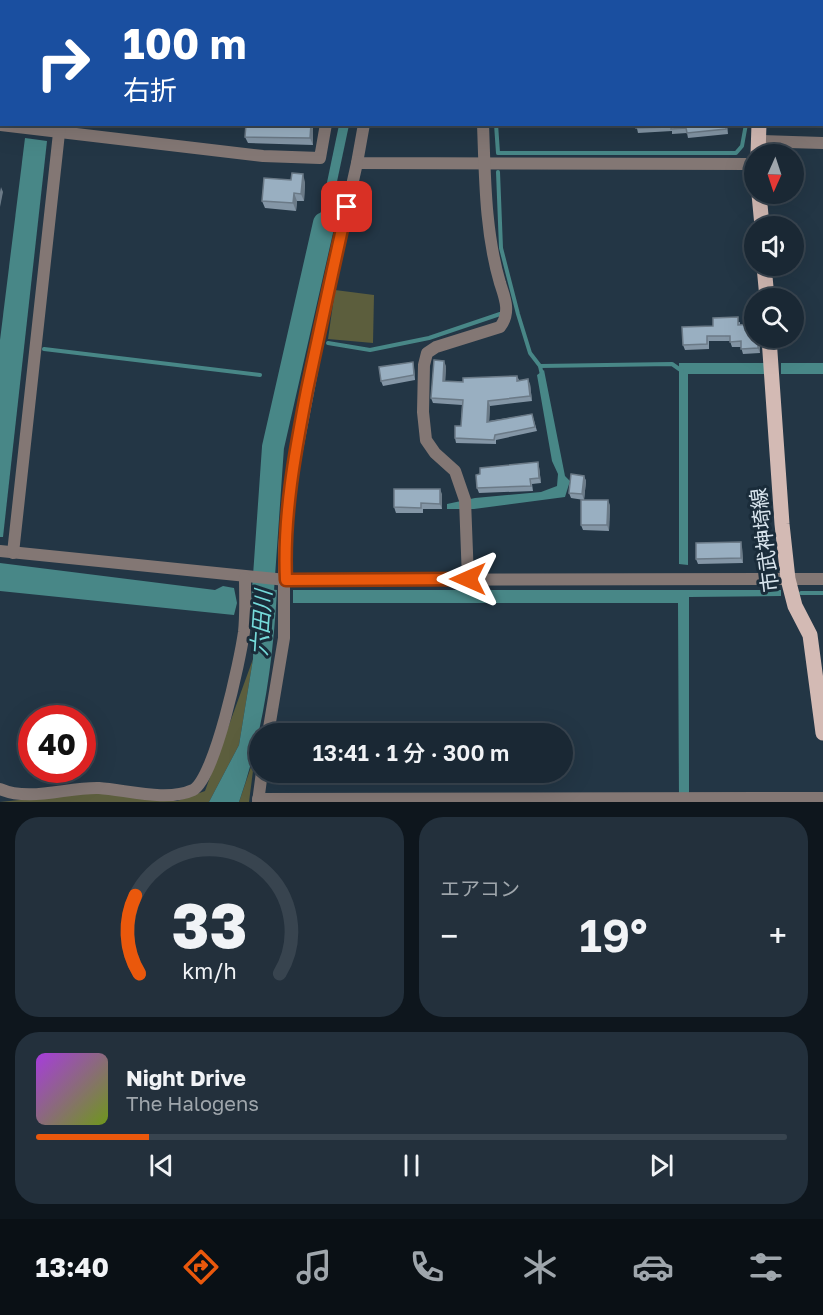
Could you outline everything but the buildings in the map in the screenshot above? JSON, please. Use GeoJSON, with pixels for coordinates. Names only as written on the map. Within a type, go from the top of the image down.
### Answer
{"type":"FeatureCollection","features":[{"type":"Feature","properties":{"kind":"main road"},"geometry":{"type":"LineString","coordinates":[[758,144],[759,126]]}},
{"type":"Feature","properties":{"kind":"main road","name":"市武神埼線"},"geometry":{"type":"LineString","coordinates":[[770,348],[788,579],[795,606],[810,635],[823,733]]}},
{"type":"Feature","properties":{"kind":"street"},"geometry":{"type":"LineString","coordinates":[[20,126],[59,128],[263,156],[320,158],[326,126]]}},
{"type":"Feature","properties":{"kind":"street"},"geometry":{"type":"LineString","coordinates":[[270,723],[284,638],[285,538],[300,431],[364,126]]}},
{"type":"Feature","properties":{"kind":"street"},"geometry":{"type":"LineString","coordinates":[[468,579],[466,504],[454,471],[435,453],[426,440],[423,412],[424,365],[427,353],[436,347],[500,327],[506,320],[506,303],[491,251],[483,126]]}},
{"type":"Feature","properties":{"kind":"street"},"geometry":{"type":"LineString","coordinates":[[59,128],[6,552],[245,578],[286,580],[823,579]]}},
{"type":"Feature","properties":{"kind":"street"},"geometry":{"type":"LineString","coordinates":[[804,144],[823,143]]}},
{"type":"Feature","properties":{"kind":"street"},"geometry":{"type":"LineString","coordinates":[[357,163],[744,164]]}},
{"type":"Feature","properties":{"kind":"street"},"geometry":{"type":"LineString","coordinates":[[0,789],[18,794],[98,788],[174,795],[192,791],[203,783],[226,712],[239,657],[244,631],[245,578]]}},
{"type":"Feature","properties":{"kind":"street"},"geometry":{"type":"LineString","coordinates":[[260,783],[258,800],[823,798]]}},
{"type":"Feature","properties":{"kind":"shaded area"},"geometry":{"type":"Polygon","coordinates":[[[335,290],[374,295],[373,343],[328,339],[335,290]]]}},
{"type":"Feature","properties":{"kind":"shaded area"},"geometry":{"type":"Polygon","coordinates":[[[253,659],[239,745],[209,802],[0,802],[95,792],[177,801],[205,791],[253,659]]]}},
{"type":"Feature","properties":{"kind":"shaded area"},"geometry":{"type":"Polygon","coordinates":[[[249,773],[249,783],[251,783],[249,802],[239,802],[249,773]]]}},
{"type":"Feature","properties":{"kind":"water"},"geometry":{"type":"Polygon","coordinates":[[[339,126],[349,126],[322,252],[312,254],[339,126]]]}},
{"type":"Feature","properties":{"kind":"water"},"geometry":{"type":"Polygon","coordinates":[[[25,138],[47,141],[3,537],[0,537],[0,340],[25,138]]]}},
{"type":"Feature","properties":{"kind":"water"},"geometry":{"type":"Polygon","coordinates":[[[679,363],[764,363],[764,374],[688,374],[688,565],[679,564],[679,363]]]}},
{"type":"Feature","properties":{"kind":"water"},"geometry":{"type":"Polygon","coordinates":[[[781,363],[823,363],[823,374],[781,374],[781,363]]]}},
{"type":"Feature","properties":{"kind":"water"},"geometry":{"type":"Polygon","coordinates":[[[544,370],[565,476],[570,481],[565,497],[474,509],[447,509],[447,504],[475,498],[541,492],[557,486],[558,474],[552,461],[537,375],[544,370]]]}},
{"type":"Feature","properties":{"kind":"water"},"geometry":{"type":"Polygon","coordinates":[[[0,563],[215,590],[223,586],[234,588],[237,603],[234,615],[0,591],[0,563]]]}},
{"type":"Feature","properties":{"kind":"water"},"geometry":{"type":"Polygon","coordinates":[[[254,588],[277,590],[270,671],[261,723],[249,723],[249,770],[239,802],[209,802],[239,745],[253,659],[254,588]]]}},
{"type":"Feature","properties":{"kind":"water"},"geometry":{"type":"Polygon","coordinates":[[[293,590],[781,590],[781,596],[689,597],[689,802],[679,802],[678,603],[293,603],[293,590]]]}},
{"type":"Feature","properties":{"kind":"waterway"},"geometry":{"type":"LineString","coordinates":[[496,126],[498,153],[736,153],[742,146],[746,126]]}},
{"type":"Feature","properties":{"kind":"waterway"},"geometry":{"type":"LineString","coordinates":[[498,172],[501,248],[530,353],[540,366],[542,375]]}},
{"type":"Feature","properties":{"kind":"waterway","name":"六田川"},"geometry":{"type":"LineString","coordinates":[[261,619],[273,447],[324,223]]}},
{"type":"Feature","properties":{"kind":"waterway"},"geometry":{"type":"LineString","coordinates":[[328,343],[370,350],[429,338],[500,314]]}},
{"type":"Feature","properties":{"kind":"waterway"},"geometry":{"type":"LineString","coordinates":[[44,349],[260,375]]}},
{"type":"Feature","properties":{"kind":"waterway"},"geometry":{"type":"LineString","coordinates":[[540,366],[672,364],[682,371]]}},
{"type":"Feature","properties":{"kind":"waterway"},"geometry":{"type":"LineString","coordinates":[[801,593],[823,593]]}},
{"type":"Feature","properties":{"kind":"route"},"geometry":{"type":"LineString","coordinates":[[347,207],[322,319],[290,487],[284,549],[286,580],[468,579]]}}]}
